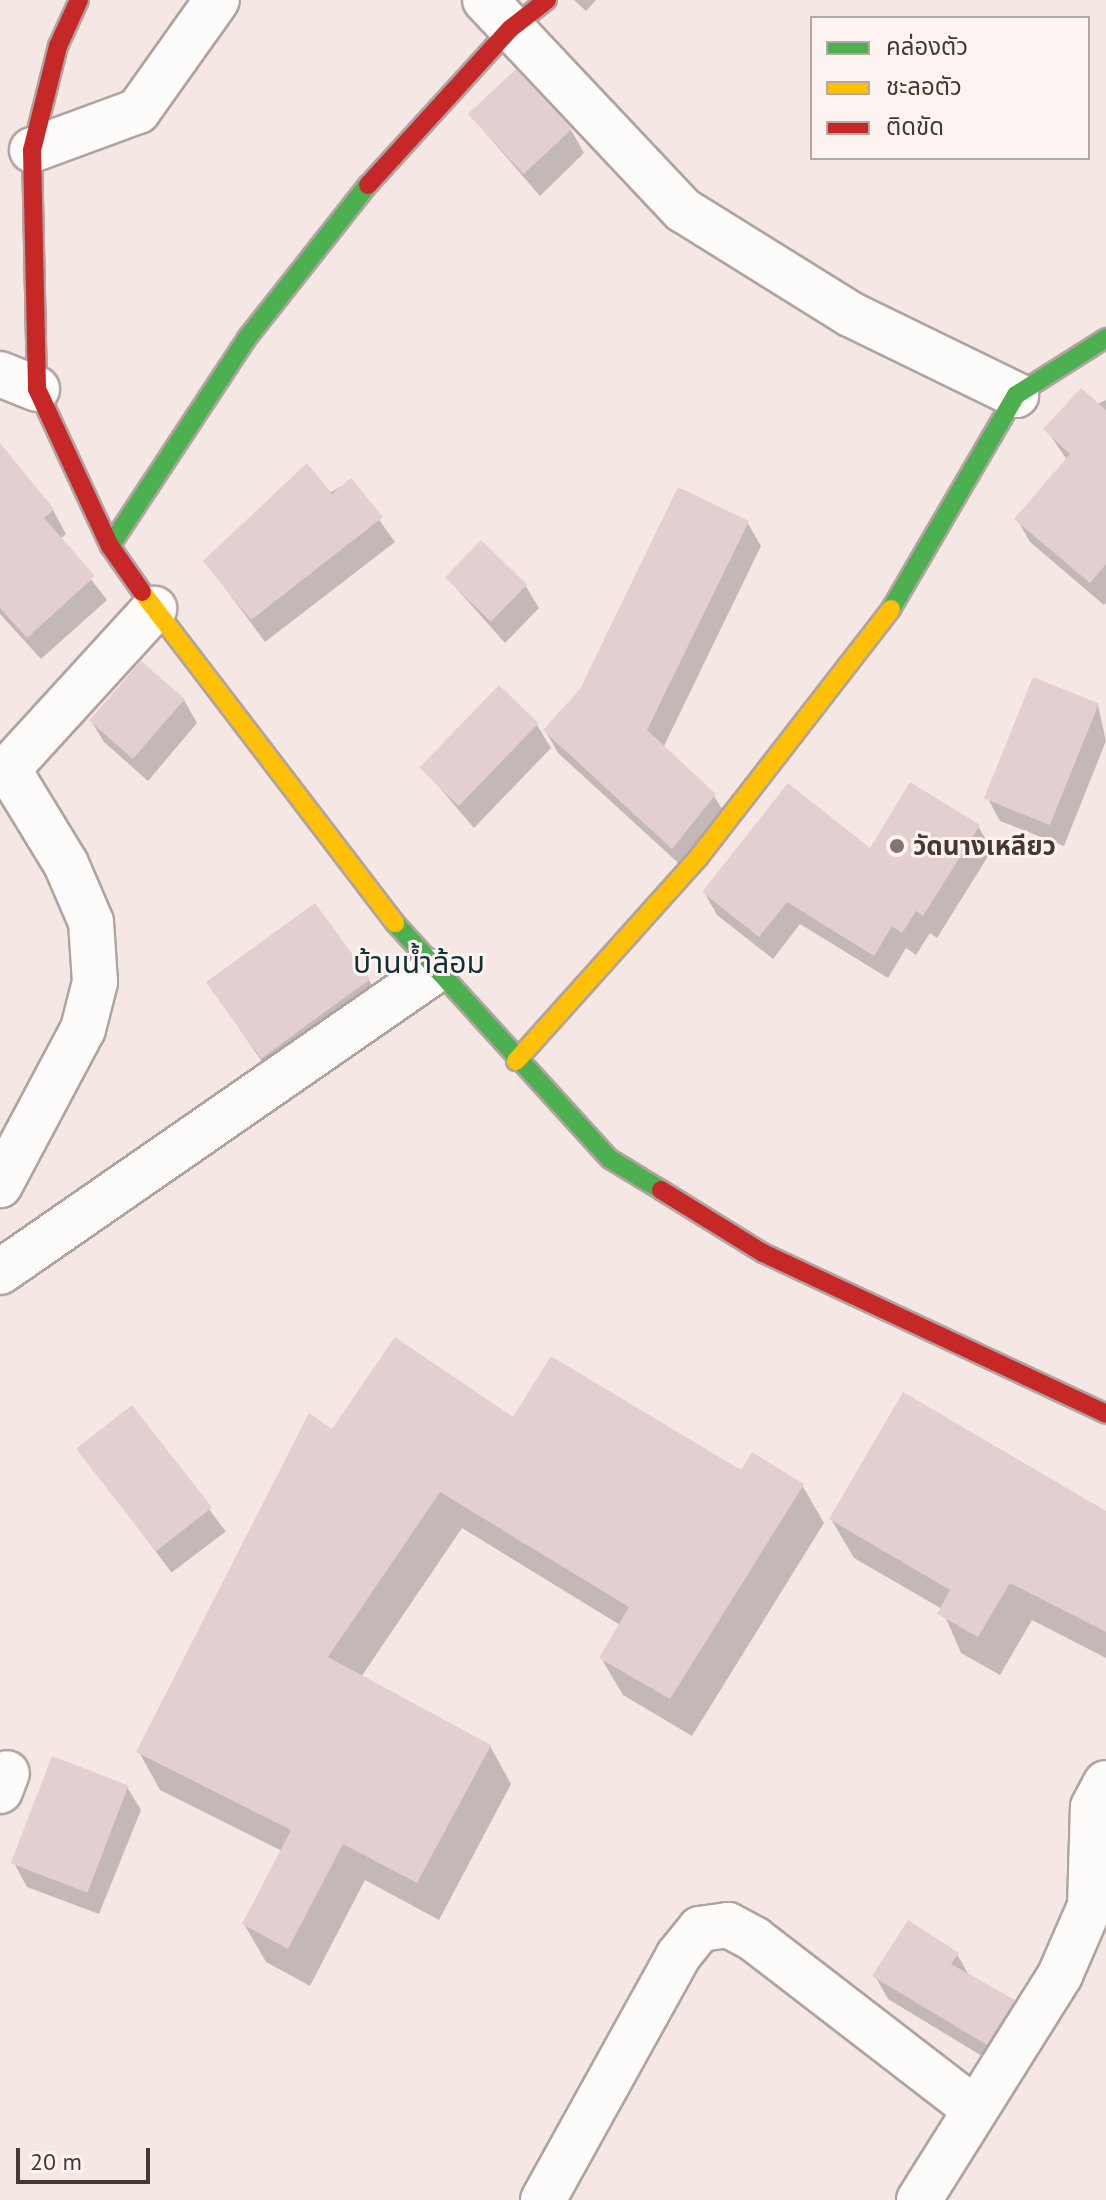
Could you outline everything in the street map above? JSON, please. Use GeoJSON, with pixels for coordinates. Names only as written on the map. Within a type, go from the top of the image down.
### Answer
{"type":"FeatureCollection","features":[{"type":"Feature","properties":{"kind":"main road"},"geometry":{"type":"LineString","coordinates":[[79,0],[58,46],[32,150],[18,381],[110,546],[154,609],[433,972],[610,1159],[763,1253],[1106,1414]]}},
{"type":"Feature","properties":{"kind":"main road"},"geometry":{"type":"LineString","coordinates":[[110,546],[247,338],[498,15],[547,0]]}},
{"type":"Feature","properties":{"kind":"main road"},"geometry":{"type":"LineString","coordinates":[[516,1061],[698,858],[885,619],[1016,395],[1106,338]]}},
{"type":"Feature","properties":{"kind":"street"},"geometry":{"type":"LineString","coordinates":[[32,150],[138,111],[217,0]]}},
{"type":"Feature","properties":{"kind":"street"},"geometry":{"type":"LineString","coordinates":[[498,15],[683,210],[850,314],[1016,395]]}},
{"type":"Feature","properties":{"kind":"street"},"geometry":{"type":"LineString","coordinates":[[0,1185],[83,1029],[95,982],[91,922],[66,864],[4,768],[154,609]]}},
{"type":"Feature","properties":{"kind":"street"},"geometry":{"type":"LineString","coordinates":[[0,1272],[433,972]]}},
{"type":"Feature","properties":{"kind":"street"},"geometry":{"type":"LineString","coordinates":[[919,2200],[1060,1975],[1090,1906],[1093,1807],[1106,1783]]}},
{"type":"Feature","properties":{"kind":"street"},"geometry":{"type":"LineString","coordinates":[[543,2200],[678,1956],[700,1929],[728,1925],[754,1939],[975,2109]]}},
{"type":"Feature","properties":{"kind":"building"},"geometry":{"type":"Polygon","coordinates":[[[516,69],[572,129],[524,174],[468,114],[516,69]]]}},
{"type":"Feature","properties":{"kind":"building"},"geometry":{"type":"Polygon","coordinates":[[[1081,388],[1106,410],[1106,564],[1090,583],[1014,519],[1070,454],[1043,429],[1081,388]]]}},
{"type":"Feature","properties":{"kind":"building"},"geometry":{"type":"Polygon","coordinates":[[[0,443],[54,509],[44,518],[95,576],[27,638],[0,608],[0,443]]]}},
{"type":"Feature","properties":{"kind":"building"},"geometry":{"type":"Polygon","coordinates":[[[307,463],[332,494],[351,478],[383,517],[251,620],[203,561],[307,463]]]}},
{"type":"Feature","properties":{"kind":"building"},"geometry":{"type":"Polygon","coordinates":[[[678,487],[749,521],[647,730],[716,794],[672,849],[543,730],[580,689],[678,487]]]}},
{"type":"Feature","properties":{"kind":"building"},"geometry":{"type":"Polygon","coordinates":[[[481,540],[527,584],[491,622],[445,577],[481,540]]]}},
{"type":"Feature","properties":{"kind":"building"},"geometry":{"type":"Polygon","coordinates":[[[141,661],[185,699],[133,759],[89,721],[141,661]]]}},
{"type":"Feature","properties":{"kind":"building"},"geometry":{"type":"Polygon","coordinates":[[[1033,677],[1099,704],[1050,825],[984,798],[1033,677]]]}},
{"type":"Feature","properties":{"kind":"building"},"geometry":{"type":"Polygon","coordinates":[[[499,685],[539,723],[459,806],[419,768],[499,685]]]}},
{"type":"Feature","properties":{"kind":"building"},"geometry":{"type":"Polygon","coordinates":[[[910,782],[980,825],[923,916],[916,911],[902,933],[892,926],[874,956],[787,902],[759,937],[702,892],[788,783],[870,848],[910,782]]]}},
{"type":"Feature","properties":{"kind":"building"},"geometry":{"type":"Polygon","coordinates":[[[315,903],[370,979],[261,1058],[206,982],[315,903]]]}},
{"type":"Feature","properties":{"kind":"building"},"geometry":{"type":"Polygon","coordinates":[[[395,1337],[513,1417],[551,1356],[741,1470],[752,1452],[804,1484],[670,1699],[599,1658],[629,1607],[440,1492],[328,1657],[491,1745],[417,1883],[343,1844],[288,1949],[242,1924],[291,1830],[136,1752],[309,1413],[332,1429],[395,1337]]]}},
{"type":"Feature","properties":{"kind":"building"},"geometry":{"type":"Polygon","coordinates":[[[903,1392],[1106,1511],[1106,1632],[1010,1583],[978,1637],[937,1614],[950,1590],[829,1519],[903,1392]]]}},
{"type":"Feature","properties":{"kind":"building"},"geometry":{"type":"Polygon","coordinates":[[[132,1405],[212,1507],[156,1551],[76,1449],[132,1405]]]}},
{"type":"Feature","properties":{"kind":"building"},"geometry":{"type":"Polygon","coordinates":[[[52,1756],[129,1785],[87,1893],[11,1863],[52,1756]]]}},
{"type":"Feature","properties":{"kind":"building"},"geometry":{"type":"Polygon","coordinates":[[[908,1920],[959,1953],[951,1964],[1015,2000],[987,2045],[872,1976],[908,1920]]]}},
{"type":"Feature","properties":{"kind":"traffic: fast"},"geometry":{"type":"LineString","coordinates":[[110,546],[247,338],[368,185]]}},
{"type":"Feature","properties":{"kind":"traffic: fast"},"geometry":{"type":"LineString","coordinates":[[891,609],[1016,395],[1106,338]]}},
{"type":"Feature","properties":{"kind":"traffic: fast"},"geometry":{"type":"LineString","coordinates":[[395,923],[610,1159],[661,1190]]}},
{"type":"Feature","properties":{"kind":"traffic: slow"},"geometry":{"type":"LineString","coordinates":[[142,592],[395,923]]}},
{"type":"Feature","properties":{"kind":"traffic: slow"},"geometry":{"type":"LineString","coordinates":[[516,1061],[698,858],[891,609]]}},
{"type":"Feature","properties":{"kind":"traffic: jam"},"geometry":{"type":"LineString","coordinates":[[79,0],[58,46],[32,150],[37,389],[110,546],[142,592]]}},
{"type":"Feature","properties":{"kind":"traffic: jam"},"geometry":{"type":"LineString","coordinates":[[368,185],[510,29],[547,0]]}},
{"type":"Feature","properties":{"kind":"traffic: jam"},"geometry":{"type":"LineString","coordinates":[[661,1190],[763,1253],[1106,1414]]}},
{"type":"Feature","properties":{"kind":"place","name":"วัดนางเหลียว"},"geometry":{"type":"Point","coordinates":[897,846]}},
{"type":"Feature","properties":{"kind":"district","name":"บ้านน้ำล้อม"},"geometry":{"type":"Point","coordinates":[419,962]}}]}
